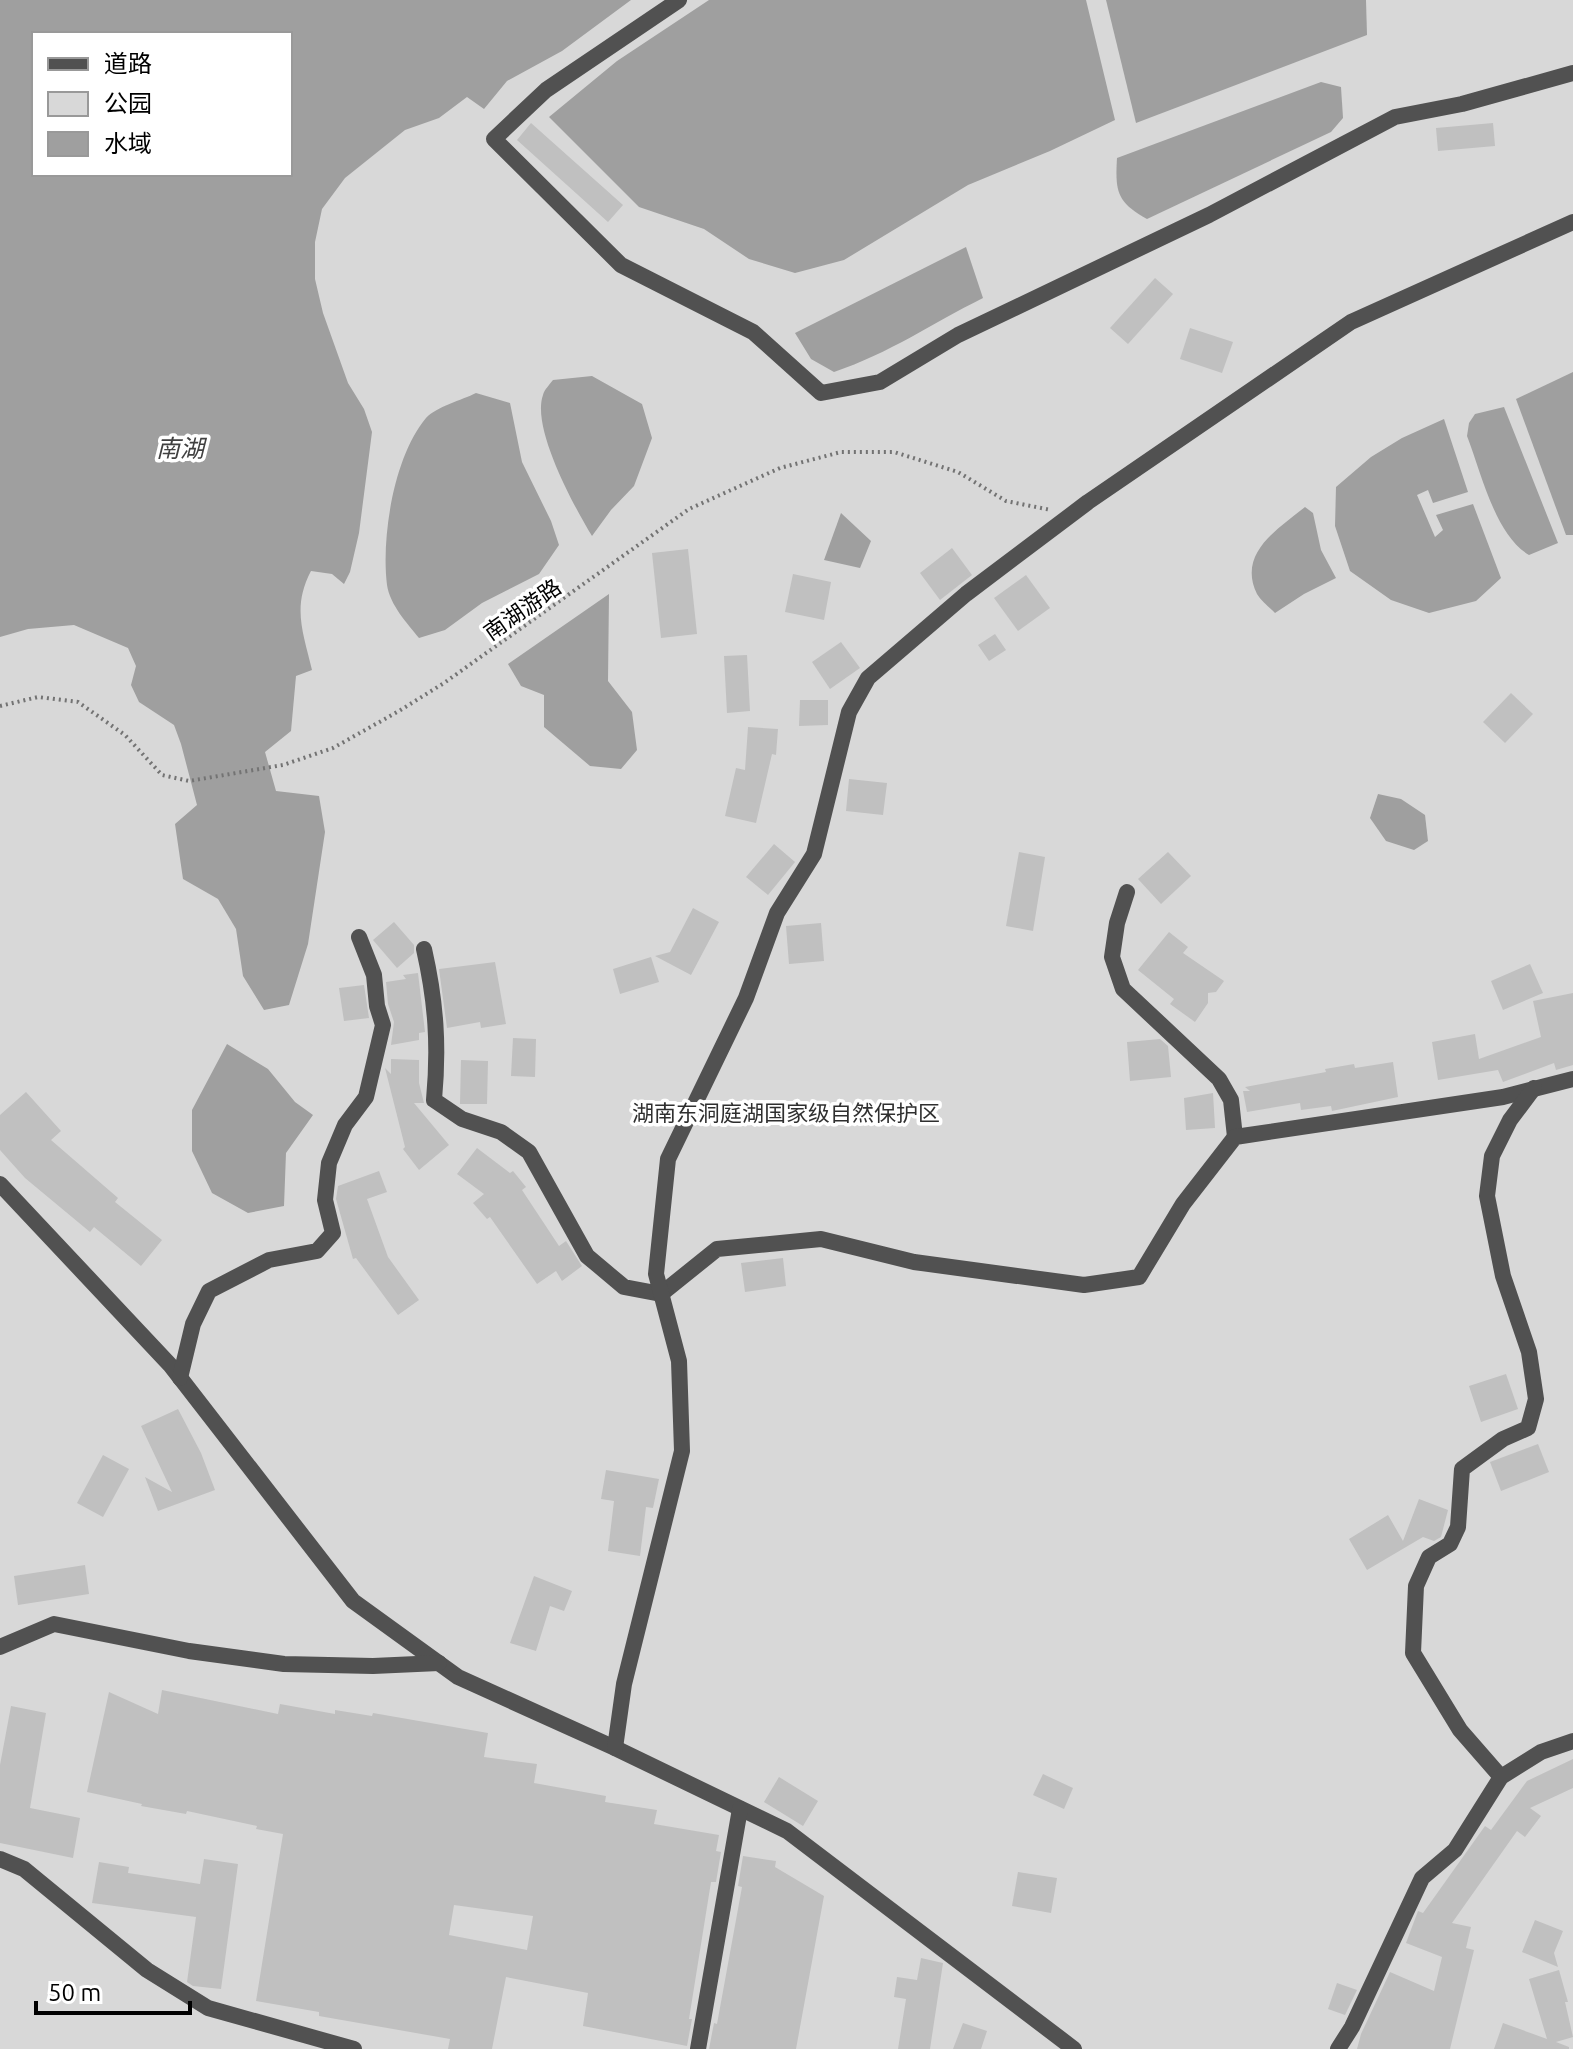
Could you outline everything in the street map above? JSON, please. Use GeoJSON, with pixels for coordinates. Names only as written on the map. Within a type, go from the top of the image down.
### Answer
{"type":"FeatureCollection","features":[{"type":"Feature","properties":{"kind":"street"},"geometry":{"type":"LineString","coordinates":[[679,0],[546,90],[494,139],[621,265],[753,332],[821,393],[880,382],[958,335],[1209,215],[1395,117],[1462,104],[1573,73]]}},
{"type":"Feature","properties":{"kind":"street"},"geometry":{"type":"LineString","coordinates":[[615,1748],[624,1684],[682,1451],[679,1361],[656,1274],[668,1159],[746,998],[777,913],[814,854],[849,712],[868,678],[966,594],[1073,514],[1351,322],[1573,222]]}},
{"type":"Feature","properties":{"kind":"street"},"geometry":{"type":"LineString","coordinates":[[424,949],[437,1017],[434,1100],[462,1119],[501,1132],[529,1152],[587,1256],[624,1287],[661,1294],[717,1249],[821,1239],[914,1262],[1084,1285],[1139,1277],[1183,1204],[1235,1137],[1231,1100],[1219,1079],[1123,989],[1112,957],[1117,923],[1127,892]]}},
{"type":"Feature","properties":{"kind":"street"},"geometry":{"type":"LineString","coordinates":[[180,1378],[193,1324],[209,1291],[269,1260],[317,1251],[333,1233],[325,1200],[329,1163],[345,1125],[366,1097],[383,1025],[377,1006],[374,975],[359,937]]}},
{"type":"Feature","properties":{"kind":"street"},"geometry":{"type":"LineString","coordinates":[[1235,1137],[1312,1128],[1383,1114],[1503,1097],[1573,1079]]}},
{"type":"Feature","properties":{"kind":"street"},"geometry":{"type":"LineString","coordinates":[[1501,1777],[1460,1730],[1413,1653],[1413,1611],[1416,1586],[1429,1557],[1450,1544],[1458,1527],[1462,1469],[1503,1439],[1528,1428],[1536,1399],[1529,1352],[1503,1276],[1487,1196],[1492,1156],[1510,1120],[1534,1088]]}},
{"type":"Feature","properties":{"kind":"street"},"geometry":{"type":"LineString","coordinates":[[0,1184],[180,1378],[353,1601],[458,1677],[787,1831],[1074,2049]]}},
{"type":"Feature","properties":{"kind":"street"},"geometry":{"type":"LineString","coordinates":[[0,1647],[54,1624],[189,1651],[284,1664],[373,1666],[439,1663]]}},
{"type":"Feature","properties":{"kind":"street"},"geometry":{"type":"LineString","coordinates":[[1338,2049],[1352,2027],[1422,1878],[1455,1850],[1501,1777],[1541,1752],[1573,1741]]}},
{"type":"Feature","properties":{"kind":"street"},"geometry":{"type":"LineString","coordinates":[[698,2049],[740,1809]]}},
{"type":"Feature","properties":{"kind":"street"},"geometry":{"type":"LineString","coordinates":[[0,1859],[24,1869],[147,1970],[208,2008],[354,2049]]}},
{"type":"Feature","properties":{"kind":"path","name":"南湖游路"},"geometry":{"type":"LineString","coordinates":[[0,706],[38,697],[78,702],[125,735],[162,775],[189,781],[283,765],[333,748],[410,704],[538,618],[689,509],[780,468],[841,452],[894,452],[958,472],[1006,501],[1073,514]]}},
{"type":"Feature","properties":{"kind":"green space","name":"湖南东洞庭湖国家级自然保护区"},"geometry":{"type":"Polygon","coordinates":[[[0,0],[1573,0],[1573,2049],[0,2049],[0,0]]]}},
{"type":"Feature","properties":{"kind":"water","name":"南湖"},"geometry":{"type":"Polygon","coordinates":[[[0,0],[631,0],[562,51],[507,81],[484,109],[467,97],[439,118],[405,130],[345,178],[322,209],[315,242],[315,279],[323,313],[348,383],[364,409],[372,432],[359,533],[350,572],[344,584],[332,574],[311,571],[302,596],[301,620],[312,670],[296,676],[291,731],[265,752],[276,791],[319,796],[325,832],[308,944],[289,1005],[264,1010],[243,976],[236,929],[218,899],[183,879],[175,824],[197,805],[174,725],[139,702],[131,685],[136,666],[128,648],[74,625],[28,629],[0,637],[0,0]]]}},
{"type":"Feature","properties":{"kind":"water"},"geometry":{"type":"Polygon","coordinates":[[[709,0],[1086,0],[1115,120],[968,185],[844,260],[795,273],[749,259],[704,229],[639,207],[549,117],[617,61],[709,0]]]}},
{"type":"Feature","properties":{"kind":"water"},"geometry":{"type":"Polygon","coordinates":[[[1106,0],[1366,0],[1367,35],[1136,123],[1106,0]]]}},
{"type":"Feature","properties":{"kind":"water"},"geometry":{"type":"Polygon","coordinates":[[[1321,82],[1341,87],[1343,118],[1331,132],[1147,219],[1129,207],[1120,195],[1117,158],[1321,82]]]}},
{"type":"Feature","properties":{"kind":"water"},"geometry":{"type":"Polygon","coordinates":[[[966,247],[983,298],[892,347],[834,372],[811,359],[795,333],[966,247]]]}},
{"type":"Feature","properties":{"kind":"water"},"geometry":{"type":"Polygon","coordinates":[[[1573,372],[1573,535],[1566,535],[1516,399],[1573,372]]]}},
{"type":"Feature","properties":{"kind":"water"},"geometry":{"type":"Polygon","coordinates":[[[592,376],[642,404],[652,438],[634,486],[592,536],[557,467],[543,427],[541,409],[544,393],[553,380],[592,376]]]}},
{"type":"Feature","properties":{"kind":"water"},"geometry":{"type":"Polygon","coordinates":[[[476,393],[510,403],[522,462],[551,521],[559,545],[539,574],[482,603],[445,630],[419,638],[395,607],[387,585],[386,544],[392,498],[406,453],[426,418],[476,393]]]}},
{"type":"Feature","properties":{"kind":"water"},"geometry":{"type":"Polygon","coordinates":[[[1504,407],[1558,543],[1529,555],[1517,546],[1498,518],[1467,436],[1469,423],[1475,414],[1504,407]]]}},
{"type":"Feature","properties":{"kind":"water"},"geometry":{"type":"Polygon","coordinates":[[[1444,419],[1468,492],[1433,503],[1428,490],[1417,495],[1435,537],[1443,530],[1436,515],[1473,504],[1501,578],[1476,601],[1429,613],[1391,600],[1350,571],[1335,526],[1336,487],[1371,457],[1402,438],[1444,419]]]}},
{"type":"Feature","properties":{"kind":"water"},"geometry":{"type":"Polygon","coordinates":[[[1305,507],[1313,513],[1321,550],[1336,578],[1275,613],[1257,594],[1252,566],[1263,543],[1305,507]]]}},
{"type":"Feature","properties":{"kind":"water"},"geometry":{"type":"Polygon","coordinates":[[[841,513],[871,541],[860,568],[824,560],[841,513]]]}},
{"type":"Feature","properties":{"kind":"water"},"geometry":{"type":"Polygon","coordinates":[[[609,594],[608,681],[632,712],[637,750],[621,769],[590,766],[544,727],[544,695],[521,686],[508,664],[609,594]]]}},
{"type":"Feature","properties":{"kind":"water"},"geometry":{"type":"Polygon","coordinates":[[[1378,794],[1401,799],[1425,815],[1428,841],[1414,850],[1386,841],[1370,818],[1378,794]]]}},
{"type":"Feature","properties":{"kind":"water"},"geometry":{"type":"Polygon","coordinates":[[[227,1044],[268,1069],[295,1102],[313,1115],[286,1153],[284,1206],[248,1213],[212,1193],[192,1151],[192,1110],[227,1044]]]}},
{"type":"Feature","properties":{"kind":"building"},"geometry":{"type":"Polygon","coordinates":[[[531,123],[623,205],[608,222],[517,140],[531,123]]]}},
{"type":"Feature","properties":{"kind":"building"},"geometry":{"type":"Polygon","coordinates":[[[1493,123],[1495,146],[1438,151],[1436,128],[1493,123]]]}},
{"type":"Feature","properties":{"kind":"building"},"geometry":{"type":"Polygon","coordinates":[[[1155,278],[1173,294],[1128,344],[1110,328],[1155,278]]]}},
{"type":"Feature","properties":{"kind":"building"},"geometry":{"type":"Polygon","coordinates":[[[1190,328],[1233,342],[1222,373],[1180,359],[1190,328]]]}},
{"type":"Feature","properties":{"kind":"building"},"geometry":{"type":"Polygon","coordinates":[[[952,548],[972,575],[940,600],[920,573],[952,548]]]}},
{"type":"Feature","properties":{"kind":"building"},"geometry":{"type":"Polygon","coordinates":[[[688,549],[697,634],[661,638],[652,553],[688,549]]]}},
{"type":"Feature","properties":{"kind":"building"},"geometry":{"type":"Polygon","coordinates":[[[793,574],[831,582],[824,620],[785,612],[793,574]]]}},
{"type":"Feature","properties":{"kind":"building"},"geometry":{"type":"Polygon","coordinates":[[[1026,575],[1050,608],[1018,631],[994,598],[1026,575]]]}},
{"type":"Feature","properties":{"kind":"building"},"geometry":{"type":"Polygon","coordinates":[[[995,634],[1006,650],[989,661],[978,645],[995,634]]]}},
{"type":"Feature","properties":{"kind":"building"},"geometry":{"type":"Polygon","coordinates":[[[841,642],[860,668],[830,689],[812,662],[841,642]]]}},
{"type":"Feature","properties":{"kind":"building"},"geometry":{"type":"Polygon","coordinates":[[[747,655],[750,711],[727,713],[724,656],[747,655]]]}},
{"type":"Feature","properties":{"kind":"building"},"geometry":{"type":"Polygon","coordinates":[[[1511,693],[1533,714],[1505,743],[1483,722],[1511,693]]]}},
{"type":"Feature","properties":{"kind":"building"},"geometry":{"type":"Polygon","coordinates":[[[800,700],[828,700],[828,725],[799,726],[800,700]]]}},
{"type":"Feature","properties":{"kind":"building"},"geometry":{"type":"Polygon","coordinates":[[[748,727],[778,729],[776,755],[772,754],[756,823],[725,816],[736,768],[745,770],[748,727]]]}},
{"type":"Feature","properties":{"kind":"building"},"geometry":{"type":"Polygon","coordinates":[[[849,779],[887,783],[883,815],[846,811],[849,779]]]}},
{"type":"Feature","properties":{"kind":"building"},"geometry":{"type":"Polygon","coordinates":[[[774,844],[795,862],[768,895],[746,877],[774,844]]]}},
{"type":"Feature","properties":{"kind":"building"},"geometry":{"type":"Polygon","coordinates":[[[1019,852],[1045,857],[1033,931],[1006,926],[1019,852]]]}},
{"type":"Feature","properties":{"kind":"building"},"geometry":{"type":"Polygon","coordinates":[[[1168,852],[1191,876],[1161,904],[1138,879],[1168,852]]]}},
{"type":"Feature","properties":{"kind":"building"},"geometry":{"type":"Polygon","coordinates":[[[693,908],[719,922],[691,975],[655,956],[670,952],[693,908]]]}},
{"type":"Feature","properties":{"kind":"building"},"geometry":{"type":"Polygon","coordinates":[[[394,922],[414,945],[414,953],[397,968],[373,940],[394,922]]]}},
{"type":"Feature","properties":{"kind":"building"},"geometry":{"type":"Polygon","coordinates":[[[821,923],[824,961],[789,964],[786,926],[821,923]]]}},
{"type":"Feature","properties":{"kind":"building"},"geometry":{"type":"Polygon","coordinates":[[[1169,932],[1188,947],[1183,953],[1224,981],[1216,992],[1208,993],[1208,1003],[1195,1022],[1170,1004],[1174,999],[1138,970],[1169,932]]]}},
{"type":"Feature","properties":{"kind":"building"},"geometry":{"type":"Polygon","coordinates":[[[651,957],[659,982],[620,994],[613,969],[651,957]]]}},
{"type":"Feature","properties":{"kind":"building"},"geometry":{"type":"Polygon","coordinates":[[[495,962],[506,1024],[481,1028],[480,1022],[447,1028],[439,969],[495,962]]]}},
{"type":"Feature","properties":{"kind":"building"},"geometry":{"type":"Polygon","coordinates":[[[1530,964],[1543,993],[1503,1010],[1491,981],[1530,964]]]}},
{"type":"Feature","properties":{"kind":"building"},"geometry":{"type":"Polygon","coordinates":[[[418,973],[425,1032],[419,1033],[419,1040],[391,1045],[394,1022],[386,982],[406,979],[403,975],[418,973]]]}},
{"type":"Feature","properties":{"kind":"building"},"geometry":{"type":"Polygon","coordinates":[[[364,985],[369,1018],[344,1021],[339,988],[364,985]]]}},
{"type":"Feature","properties":{"kind":"building"},"geometry":{"type":"Polygon","coordinates":[[[1573,993],[1573,1065],[1556,1070],[1554,1063],[1503,1082],[1498,1070],[1438,1080],[1432,1042],[1475,1034],[1479,1059],[1541,1037],[1533,1001],[1573,993]]]}},
{"type":"Feature","properties":{"kind":"building"},"geometry":{"type":"Polygon","coordinates":[[[513,1038],[536,1039],[535,1077],[511,1076],[513,1038]]]}},
{"type":"Feature","properties":{"kind":"building"},"geometry":{"type":"Polygon","coordinates":[[[1160,1039],[1168,1046],[1171,1077],[1130,1081],[1127,1042],[1160,1039]]]}},
{"type":"Feature","properties":{"kind":"building"},"geometry":{"type":"Polygon","coordinates":[[[391,1059],[419,1060],[419,1083],[424,1103],[414,1103],[449,1145],[419,1170],[403,1149],[385,1068],[391,1074],[391,1059]]]}},
{"type":"Feature","properties":{"kind":"building"},"geometry":{"type":"Polygon","coordinates":[[[461,1060],[488,1061],[487,1104],[460,1104],[461,1060]]]}},
{"type":"Feature","properties":{"kind":"building"},"geometry":{"type":"Polygon","coordinates":[[[1393,1062],[1398,1097],[1332,1111],[1331,1106],[1301,1110],[1300,1103],[1247,1112],[1243,1091],[1250,1091],[1245,1087],[1354,1064],[1355,1068],[1393,1062]]]}},
{"type":"Feature","properties":{"kind":"building"},"geometry":{"type":"Polygon","coordinates":[[[26,1092],[61,1131],[51,1140],[118,1198],[115,1202],[162,1240],[141,1266],[94,1227],[90,1232],[25,1178],[0,1150],[0,1115],[26,1092]]]}},
{"type":"Feature","properties":{"kind":"building"},"geometry":{"type":"Polygon","coordinates":[[[1213,1093],[1215,1128],[1186,1130],[1184,1098],[1213,1093]]]}},
{"type":"Feature","properties":{"kind":"building"},"geometry":{"type":"Polygon","coordinates":[[[477,1148],[510,1173],[513,1171],[526,1187],[522,1190],[559,1246],[566,1241],[582,1266],[562,1281],[556,1271],[537,1284],[490,1217],[487,1219],[473,1203],[484,1194],[457,1174],[477,1148]]]}},
{"type":"Feature","properties":{"kind":"building"},"geometry":{"type":"Polygon","coordinates":[[[379,1171],[387,1192],[367,1199],[388,1257],[419,1300],[398,1315],[356,1258],[353,1259],[336,1199],[338,1186],[379,1171]]]}},
{"type":"Feature","properties":{"kind":"building"},"geometry":{"type":"Polygon","coordinates":[[[783,1258],[786,1286],[745,1292],[741,1263],[783,1258]]]}},
{"type":"Feature","properties":{"kind":"building"},"geometry":{"type":"Polygon","coordinates":[[[1506,1374],[1518,1409],[1481,1422],[1469,1386],[1506,1374]]]}},
{"type":"Feature","properties":{"kind":"building"},"geometry":{"type":"Polygon","coordinates":[[[178,1409],[201,1453],[215,1490],[158,1511],[145,1477],[172,1492],[141,1426],[178,1409]]]}},
{"type":"Feature","properties":{"kind":"building"},"geometry":{"type":"Polygon","coordinates":[[[1538,1444],[1549,1472],[1501,1491],[1490,1462],[1538,1444]]]}},
{"type":"Feature","properties":{"kind":"building"},"geometry":{"type":"Polygon","coordinates":[[[103,1455],[129,1469],[103,1517],[77,1503],[103,1455]]]}},
{"type":"Feature","properties":{"kind":"building"},"geometry":{"type":"Polygon","coordinates":[[[606,1470],[659,1479],[653,1508],[646,1507],[640,1556],[608,1551],[614,1501],[601,1499],[606,1470]]]}},
{"type":"Feature","properties":{"kind":"building"},"geometry":{"type":"Polygon","coordinates":[[[1419,1499],[1448,1510],[1441,1537],[1434,1541],[1423,1537],[1367,1570],[1349,1539],[1388,1515],[1403,1541],[1419,1499]]]}},
{"type":"Feature","properties":{"kind":"building"},"geometry":{"type":"Polygon","coordinates":[[[85,1565],[89,1594],[18,1605],[14,1576],[85,1565]]]}},
{"type":"Feature","properties":{"kind":"building"},"geometry":{"type":"Polygon","coordinates":[[[534,1576],[572,1591],[564,1611],[550,1606],[536,1651],[510,1643],[534,1576]]]}},
{"type":"Feature","properties":{"kind":"building"},"geometry":{"type":"Polygon","coordinates":[[[162,1690],[278,1714],[280,1704],[335,1714],[335,1710],[372,1716],[373,1713],[488,1733],[484,1757],[537,1764],[534,1783],[606,1796],[605,1802],[657,1810],[654,1824],[719,1835],[716,1851],[721,1852],[716,1882],[711,1882],[687,2046],[583,2026],[588,1993],[506,1977],[492,2049],[448,2049],[450,2039],[319,2016],[319,2012],[256,2001],[283,1834],[87,1792],[109,1692],[158,1714],[162,1690]],[[454,1905],[449,1935],[527,1950],[533,1916],[454,1905]]]}},
{"type":"Feature","properties":{"kind":"building"},"geometry":{"type":"Polygon","coordinates":[[[11,1706],[46,1713],[30,1808],[80,1818],[73,1858],[0,1843],[0,1765],[11,1706]]]}},
{"type":"Feature","properties":{"kind":"building"},"geometry":{"type":"Polygon","coordinates":[[[1573,1759],[1573,1788],[1530,1808],[1541,1816],[1525,1837],[1517,1831],[1452,1923],[1471,1927],[1466,1948],[1474,1950],[1450,2049],[1357,2049],[1390,1972],[1434,1991],[1442,1957],[1406,1943],[1418,1911],[1423,1913],[1485,1826],[1491,1830],[1527,1781],[1573,1759]]]}},
{"type":"Feature","properties":{"kind":"building"},"geometry":{"type":"Polygon","coordinates":[[[1043,1774],[1073,1788],[1064,1809],[1033,1795],[1043,1774]]]}},
{"type":"Feature","properties":{"kind":"building"},"geometry":{"type":"Polygon","coordinates":[[[779,1777],[818,1801],[803,1826],[764,1802],[779,1777]]]}},
{"type":"Feature","properties":{"kind":"building"},"geometry":{"type":"Polygon","coordinates":[[[743,1856],[776,1861],[775,1867],[824,1896],[796,2049],[709,2049],[714,2023],[717,2024],[742,1887],[738,1886],[743,1856]]]}},
{"type":"Feature","properties":{"kind":"building"},"geometry":{"type":"Polygon","coordinates":[[[204,1859],[238,1864],[221,1989],[193,1986],[187,1982],[196,1917],[92,1903],[99,1862],[129,1867],[128,1873],[200,1884],[204,1859]]]}},
{"type":"Feature","properties":{"kind":"building"},"geometry":{"type":"Polygon","coordinates":[[[1018,1872],[1057,1878],[1051,1913],[1012,1906],[1018,1872]]]}},
{"type":"Feature","properties":{"kind":"building"},"geometry":{"type":"Polygon","coordinates":[[[1535,1920],[1563,1931],[1554,1953],[1558,1967],[1522,1952],[1535,1920]]]}},
{"type":"Feature","properties":{"kind":"building"},"geometry":{"type":"Polygon","coordinates":[[[921,1958],[943,1963],[930,2049],[898,2049],[906,1999],[894,1997],[897,1977],[917,1980],[921,1958]]]}},
{"type":"Feature","properties":{"kind":"building"},"geometry":{"type":"Polygon","coordinates":[[[1559,1970],[1573,2037],[1556,2042],[1569,2049],[1494,2049],[1503,2023],[1547,2039],[1529,1979],[1559,1970]]]}},
{"type":"Feature","properties":{"kind":"building"},"geometry":{"type":"Polygon","coordinates":[[[1337,1983],[1357,1990],[1345,2015],[1328,2009],[1337,1983]]]}},
{"type":"Feature","properties":{"kind":"building"},"geometry":{"type":"Polygon","coordinates":[[[963,2023],[987,2031],[981,2049],[953,2049],[963,2023]]]}}]}
